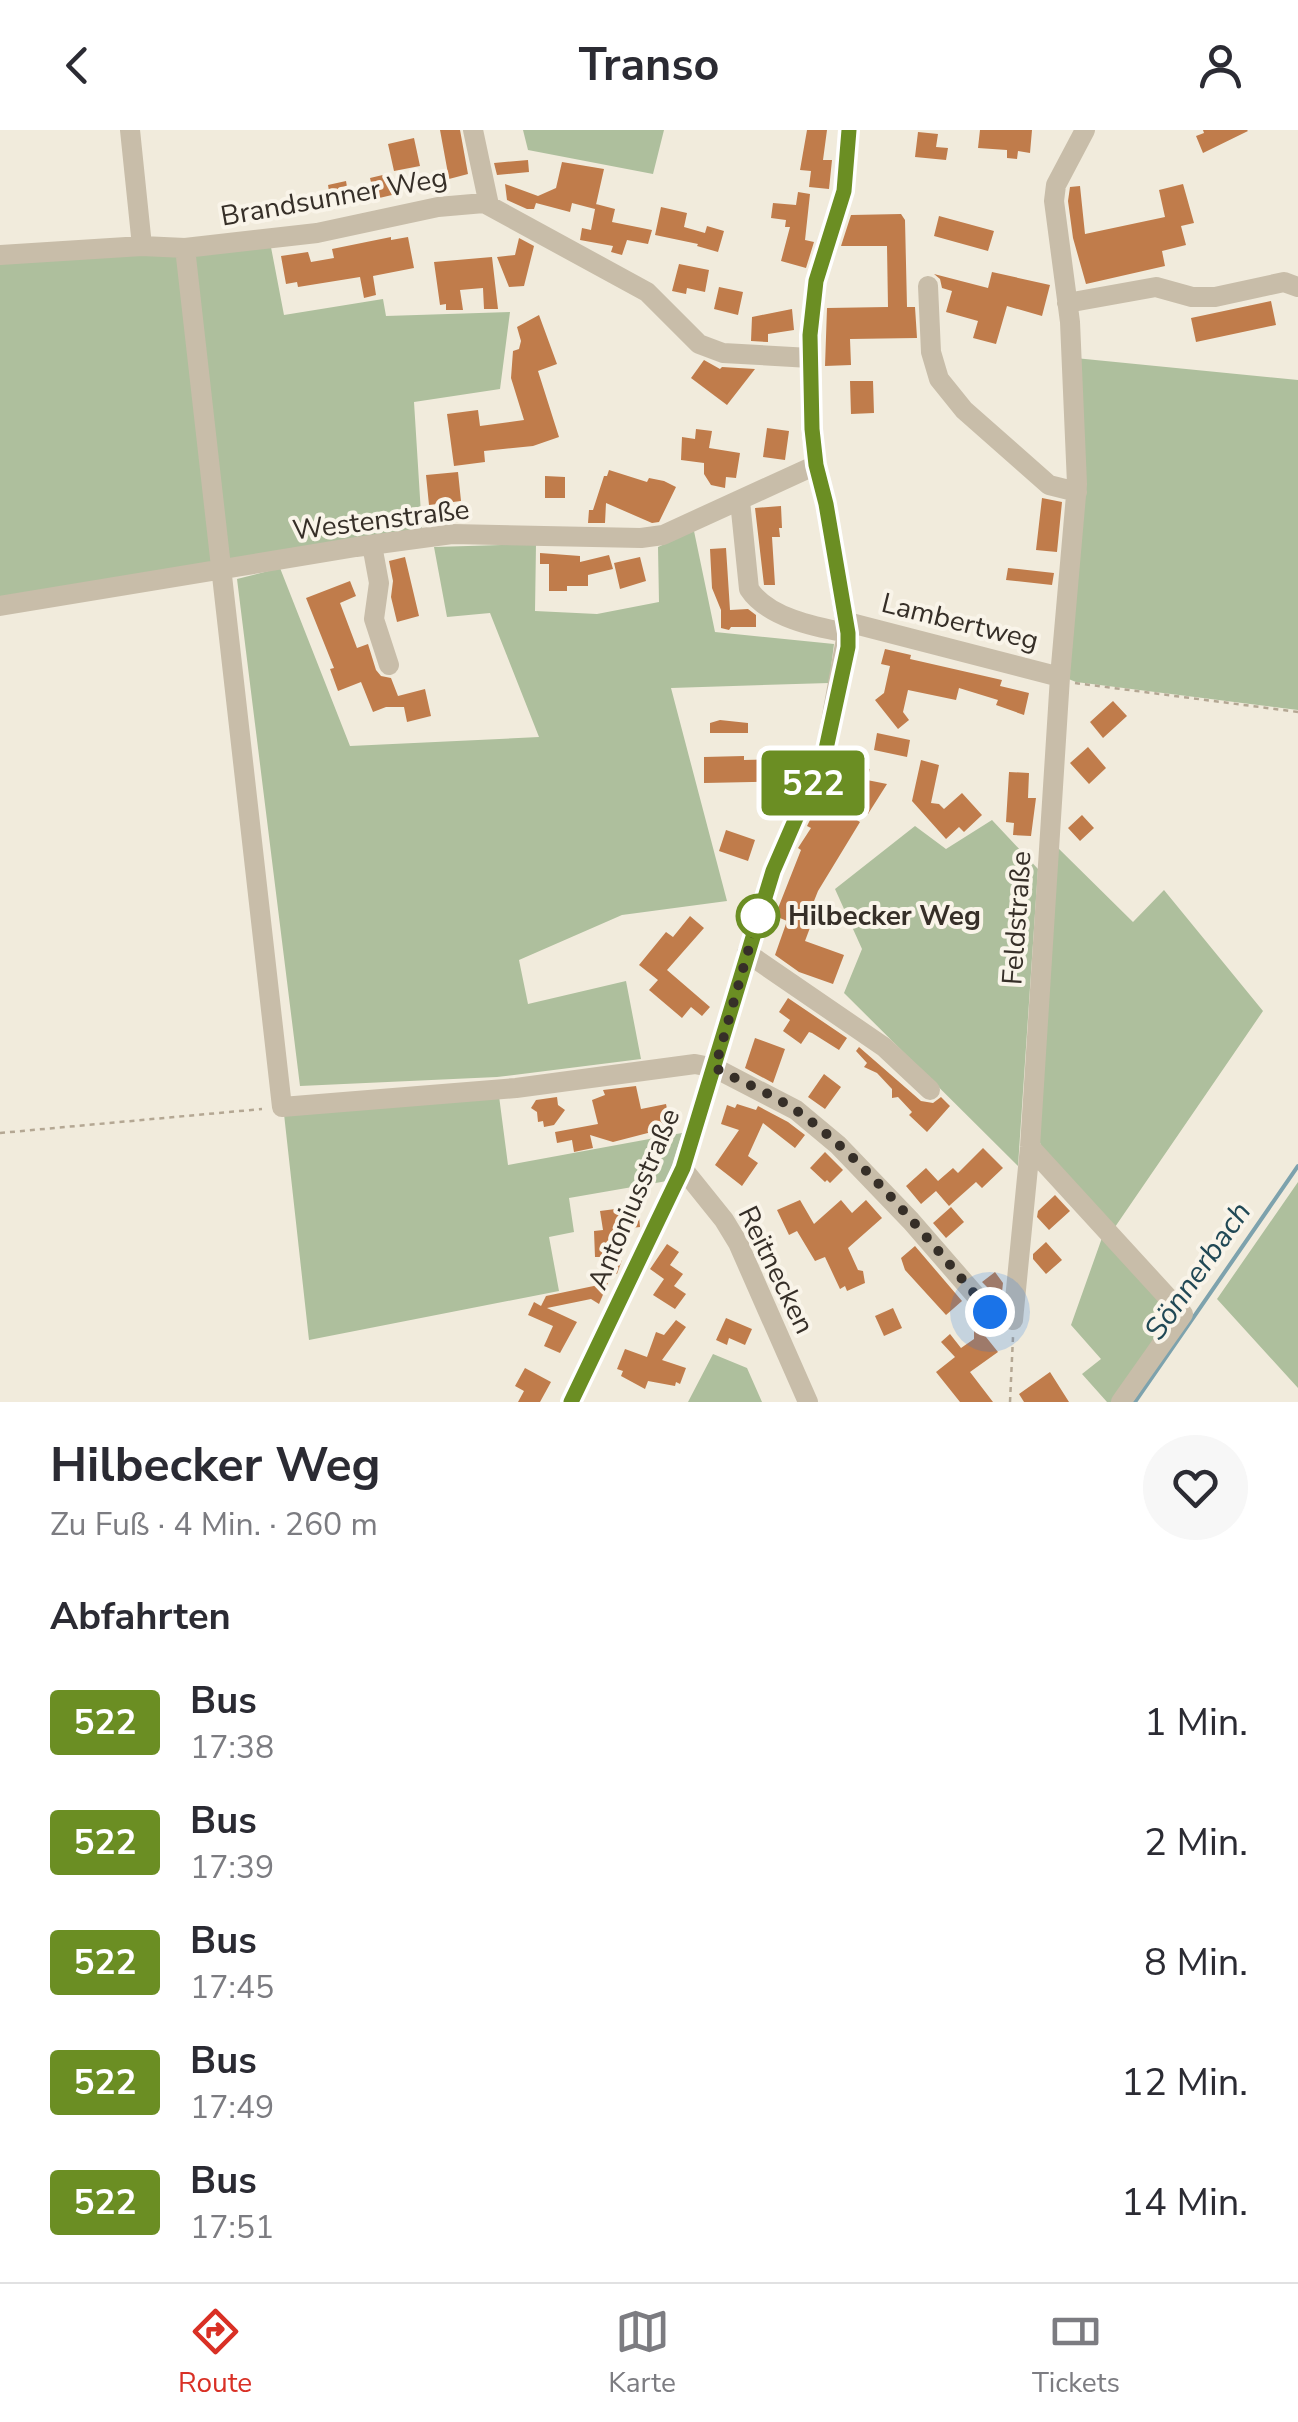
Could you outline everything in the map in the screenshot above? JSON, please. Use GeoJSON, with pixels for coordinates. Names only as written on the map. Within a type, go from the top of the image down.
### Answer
{"type":"FeatureCollection","features":[{"type":"Feature","properties":{"kind":"street"},"geometry":{"type":"LineString","coordinates":[[130,130],[142,246]]}},
{"type":"Feature","properties":{"kind":"street"},"geometry":{"type":"LineString","coordinates":[[473,130],[489,205]]}},
{"type":"Feature","properties":{"kind":"street","name":"Antoniusstraße"},"geometry":{"type":"LineString","coordinates":[[570,1402],[683,1168],[773,871],[826,749],[848,647],[826,504],[816,465],[810,358],[816,281],[844,191],[849,130]]}},
{"type":"Feature","properties":{"kind":"street","name":"Feldstraße"},"geometry":{"type":"LineString","coordinates":[[1014,1320],[1077,492],[1067,303],[1054,201],[1056,186],[1085,130]]}},
{"type":"Feature","properties":{"kind":"street","name":"Brandsunner Weg"},"geometry":{"type":"LineString","coordinates":[[0,255],[142,246],[185,248],[317,233],[468,202],[489,205],[647,292],[699,344],[723,352],[810,358]]}},
{"type":"Feature","properties":{"kind":"street"},"geometry":{"type":"LineString","coordinates":[[185,248],[282,1107],[516,1088],[695,1064],[715,1068],[796,1110],[838,1145],[911,1220],[990,1312],[1014,1320]]}},
{"type":"Feature","properties":{"kind":"street"},"geometry":{"type":"LineString","coordinates":[[1067,303],[1156,287],[1204,297],[1284,282],[1298,287]]}},
{"type":"Feature","properties":{"kind":"street"},"geometry":{"type":"LineString","coordinates":[[928,286],[931,352],[939,379],[964,410],[1049,485],[1077,492]]}},
{"type":"Feature","properties":{"kind":"street","name":"Westenstraße"},"geometry":{"type":"LineString","coordinates":[[0,606],[452,534],[642,538],[663,535],[816,465]]}},
{"type":"Feature","properties":{"kind":"street","name":"Lambertweg"},"geometry":{"type":"LineString","coordinates":[[740,501],[748,590],[754,598],[782,614],[1060,678]]}},
{"type":"Feature","properties":{"kind":"street"},"geometry":{"type":"LineString","coordinates":[[372,544],[379,583],[374,620],[389,664]]}},
{"type":"Feature","properties":{"kind":"street"},"geometry":{"type":"LineString","coordinates":[[747,953],[884,1047],[930,1090]]}},
{"type":"Feature","properties":{"kind":"street"},"geometry":{"type":"LineString","coordinates":[[1030,1148],[1183,1314],[1121,1402]]}},
{"type":"Feature","properties":{"kind":"street","name":"Reitnecken"},"geometry":{"type":"LineString","coordinates":[[683,1168],[738,1243],[808,1402]]}},
{"type":"Feature","properties":{"kind":"path"},"geometry":{"type":"LineString","coordinates":[[1060,678],[1076,684],[1298,712]]}},
{"type":"Feature","properties":{"kind":"path"},"geometry":{"type":"LineString","coordinates":[[0,1132],[282,1107]]}},
{"type":"Feature","properties":{"kind":"path"},"geometry":{"type":"LineString","coordinates":[[1010,1402],[1014,1320]]}},
{"type":"Feature","properties":{"kind":"green space"},"geometry":{"type":"Polygon","coordinates":[[[523,130],[664,130],[653,174],[528,150],[523,130]]]}},
{"type":"Feature","properties":{"kind":"green space"},"geometry":{"type":"Polygon","coordinates":[[[270,242],[284,315],[383,299],[386,316],[510,312],[500,389],[414,402],[422,530],[227,559],[193,255],[270,242]]]}},
{"type":"Feature","properties":{"kind":"green space"},"geometry":{"type":"Polygon","coordinates":[[[178,253],[218,567],[0,604],[0,258],[178,253]]]}},
{"type":"Feature","properties":{"kind":"green space"},"geometry":{"type":"Polygon","coordinates":[[[1075,358],[1298,380],[1298,710],[1076,682],[1061,676],[1075,358]]]}},
{"type":"Feature","properties":{"kind":"green space"},"geometry":{"type":"Polygon","coordinates":[[[694,531],[715,632],[834,644],[829,683],[671,688],[727,901],[622,915],[519,960],[528,1004],[626,981],[641,1059],[497,1077],[300,1086],[237,579],[280,568],[350,746],[539,737],[490,613],[447,617],[434,547],[536,544],[535,611],[597,614],[659,602],[658,547],[694,531]]]}},
{"type":"Feature","properties":{"kind":"green space"},"geometry":{"type":"Polygon","coordinates":[[[992,820],[1038,869],[1018,1166],[844,993],[862,949],[835,889],[915,826],[946,849],[992,820]]]}},
{"type":"Feature","properties":{"kind":"green space"},"geometry":{"type":"Polygon","coordinates":[[[1054,844],[1133,922],[1164,890],[1263,1011],[1115,1227],[1043,1153],[1037,1132],[1054,844]]]}},
{"type":"Feature","properties":{"kind":"green space"},"geometry":{"type":"Polygon","coordinates":[[[499,1096],[508,1165],[682,1133],[667,1181],[569,1198],[574,1232],[549,1237],[559,1291],[309,1340],[284,1114],[499,1096]]]}},
{"type":"Feature","properties":{"kind":"green space"},"geometry":{"type":"Polygon","coordinates":[[[1298,1182],[1298,1388],[1217,1299],[1298,1182]]]}},
{"type":"Feature","properties":{"kind":"green space"},"geometry":{"type":"Polygon","coordinates":[[[1103,1235],[1168,1303],[1169,1323],[1111,1402],[1082,1374],[1101,1359],[1071,1325],[1103,1235]]]}},
{"type":"Feature","properties":{"kind":"green space"},"geometry":{"type":"Polygon","coordinates":[[[713,1354],[747,1368],[762,1402],[688,1402],[713,1354]]]}},
{"type":"Feature","properties":{"kind":"building"},"geometry":{"type":"Polygon","coordinates":[[[440,130],[460,130],[468,174],[449,179],[440,130]]]}},
{"type":"Feature","properties":{"kind":"building"},"geometry":{"type":"Polygon","coordinates":[[[807,130],[827,130],[823,160],[832,160],[829,189],[809,187],[811,171],[800,170],[807,130]]]}},
{"type":"Feature","properties":{"kind":"building"},"geometry":{"type":"Polygon","coordinates":[[[980,130],[1032,130],[1030,153],[1018,151],[1017,159],[1007,158],[1007,150],[978,148],[980,130]]]}},
{"type":"Feature","properties":{"kind":"building"},"geometry":{"type":"Polygon","coordinates":[[[1203,130],[1248,131],[1203,153],[1196,136],[1203,130]]]}},
{"type":"Feature","properties":{"kind":"building"},"geometry":{"type":"Polygon","coordinates":[[[918,132],[938,134],[936,147],[948,148],[946,160],[915,157],[918,132]]]}},
{"type":"Feature","properties":{"kind":"building"},"geometry":{"type":"Polygon","coordinates":[[[414,138],[420,166],[394,171],[388,144],[414,138]]]}},
{"type":"Feature","properties":{"kind":"building"},"geometry":{"type":"Polygon","coordinates":[[[528,160],[529,172],[497,175],[494,163],[528,160]]]}},
{"type":"Feature","properties":{"kind":"building"},"geometry":{"type":"Polygon","coordinates":[[[562,162],[604,169],[595,209],[572,203],[570,212],[536,203],[534,209],[527,209],[507,200],[505,184],[538,196],[556,188],[562,162]]]}},
{"type":"Feature","properties":{"kind":"building"},"geometry":{"type":"Polygon","coordinates":[[[387,174],[392,195],[375,199],[370,178],[387,174]]]}},
{"type":"Feature","properties":{"kind":"building"},"geometry":{"type":"Polygon","coordinates":[[[346,181],[350,204],[332,208],[328,185],[346,181]]]}},
{"type":"Feature","properties":{"kind":"building"},"geometry":{"type":"Polygon","coordinates":[[[1183,184],[1194,223],[1181,226],[1186,245],[1162,251],[1165,266],[1086,284],[1073,238],[1070,187],[1080,186],[1085,234],[1165,217],[1159,190],[1183,184]]]}},
{"type":"Feature","properties":{"kind":"building"},"geometry":{"type":"Polygon","coordinates":[[[798,192],[810,194],[805,240],[814,242],[806,268],[781,261],[790,227],[785,227],[786,220],[771,218],[773,203],[796,205],[798,192]]]}},
{"type":"Feature","properties":{"kind":"building"},"geometry":{"type":"Polygon","coordinates":[[[596,204],[615,209],[612,222],[652,230],[648,244],[627,240],[622,255],[611,252],[613,246],[580,240],[582,228],[591,230],[596,204]]]}},
{"type":"Feature","properties":{"kind":"building"},"geometry":{"type":"Polygon","coordinates":[[[661,207],[687,213],[684,227],[705,233],[707,226],[724,231],[718,252],[655,235],[661,207]]]}},
{"type":"Feature","properties":{"kind":"building"},"geometry":{"type":"Polygon","coordinates":[[[901,214],[905,220],[907,307],[915,307],[917,338],[850,339],[851,365],[825,366],[827,308],[888,307],[887,246],[841,246],[851,215],[901,214]]]}},
{"type":"Feature","properties":{"kind":"building"},"geometry":{"type":"Polygon","coordinates":[[[939,216],[994,231],[988,251],[934,236],[939,216]]]}},
{"type":"Feature","properties":{"kind":"building"},"geometry":{"type":"Polygon","coordinates":[[[408,237],[414,268],[373,276],[376,295],[364,298],[360,277],[298,287],[297,282],[286,284],[281,256],[308,252],[311,262],[334,258],[332,249],[408,237]]]}},
{"type":"Feature","properties":{"kind":"building"},"geometry":{"type":"Polygon","coordinates":[[[519,238],[534,246],[524,286],[509,287],[497,257],[515,255],[519,238]]]}},
{"type":"Feature","properties":{"kind":"building"},"geometry":{"type":"Polygon","coordinates":[[[492,257],[498,309],[484,309],[483,288],[460,290],[463,310],[446,310],[446,304],[440,305],[434,262],[492,257]]]}},
{"type":"Feature","properties":{"kind":"building"},"geometry":{"type":"Polygon","coordinates":[[[679,264],[709,270],[705,292],[687,288],[686,294],[672,291],[679,264]]]}},
{"type":"Feature","properties":{"kind":"building"},"geometry":{"type":"Polygon","coordinates":[[[992,272],[1050,285],[1042,316],[1007,306],[996,344],[973,338],[978,321],[946,312],[952,291],[942,288],[934,274],[988,288],[992,272]]]}},
{"type":"Feature","properties":{"kind":"building"},"geometry":{"type":"Polygon","coordinates":[[[719,287],[743,292],[738,315],[714,309],[719,287]]]}},
{"type":"Feature","properties":{"kind":"building"},"geometry":{"type":"Polygon","coordinates":[[[1271,301],[1276,325],[1196,342],[1191,318],[1271,301]]]}},
{"type":"Feature","properties":{"kind":"building"},"geometry":{"type":"Polygon","coordinates":[[[792,309],[794,330],[768,334],[768,342],[751,341],[752,317],[792,309]]]}},
{"type":"Feature","properties":{"kind":"building"},"geometry":{"type":"Polygon","coordinates":[[[539,315],[557,364],[538,371],[559,437],[533,446],[484,451],[485,462],[454,466],[447,414],[478,410],[480,426],[524,420],[511,378],[513,351],[519,349],[521,341],[517,327],[539,315]]]}},
{"type":"Feature","properties":{"kind":"building"},"geometry":{"type":"Polygon","coordinates":[[[704,360],[720,369],[755,369],[727,405],[691,378],[704,360]]]}},
{"type":"Feature","properties":{"kind":"building"},"geometry":{"type":"Polygon","coordinates":[[[850,381],[873,381],[874,413],[851,414],[850,381]]]}},
{"type":"Feature","properties":{"kind":"building"},"geometry":{"type":"Polygon","coordinates":[[[767,428],[789,431],[785,460],[763,457],[767,428]]]}},
{"type":"Feature","properties":{"kind":"building"},"geometry":{"type":"Polygon","coordinates":[[[696,429],[712,431],[709,448],[740,453],[736,478],[726,477],[725,488],[711,485],[704,474],[704,463],[681,460],[682,437],[695,439],[696,429]]]}},
{"type":"Feature","properties":{"kind":"building"},"geometry":{"type":"Polygon","coordinates":[[[609,470],[676,487],[659,522],[652,523],[606,503],[605,523],[588,523],[589,510],[593,510],[609,470]]]}},
{"type":"Feature","properties":{"kind":"building"},"geometry":{"type":"Polygon","coordinates":[[[458,472],[461,501],[429,505],[426,475],[458,472]]]}},
{"type":"Feature","properties":{"kind":"building"},"geometry":{"type":"Polygon","coordinates":[[[545,476],[565,477],[565,498],[545,498],[545,476]]]}},
{"type":"Feature","properties":{"kind":"building"},"geometry":{"type":"Polygon","coordinates":[[[1042,498],[1062,502],[1057,552],[1036,550],[1042,498]]]}},
{"type":"Feature","properties":{"kind":"building"},"geometry":{"type":"Polygon","coordinates":[[[781,506],[780,537],[772,537],[775,585],[764,585],[755,508],[781,506]]]}},
{"type":"Feature","properties":{"kind":"building"},"geometry":{"type":"Polygon","coordinates":[[[726,548],[730,610],[748,609],[756,615],[756,627],[721,628],[721,610],[712,588],[710,549],[726,548]]]}},
{"type":"Feature","properties":{"kind":"building"},"geometry":{"type":"Polygon","coordinates":[[[540,553],[580,556],[580,562],[609,555],[613,569],[588,575],[588,586],[549,591],[549,564],[540,564],[540,553]]]}},
{"type":"Feature","properties":{"kind":"building"},"geometry":{"type":"Polygon","coordinates":[[[405,557],[419,616],[397,622],[389,561],[405,557]]]}},
{"type":"Feature","properties":{"kind":"building"},"geometry":{"type":"Polygon","coordinates":[[[640,557],[646,581],[620,589],[614,563],[640,557]]]}},
{"type":"Feature","properties":{"kind":"building"},"geometry":{"type":"Polygon","coordinates":[[[1008,568],[1054,573],[1052,585],[1006,580],[1008,568]]]}},
{"type":"Feature","properties":{"kind":"building"},"geometry":{"type":"Polygon","coordinates":[[[350,581],[356,596],[340,603],[357,648],[368,644],[376,670],[391,678],[398,696],[425,689],[431,716],[407,722],[404,707],[373,712],[361,682],[338,691],[330,669],[334,668],[306,598],[350,581]]]}},
{"type":"Feature","properties":{"kind":"building"},"geometry":{"type":"Polygon","coordinates":[[[885,649],[911,655],[910,659],[1002,680],[1000,686],[1029,693],[1024,715],[996,705],[998,700],[959,688],[956,700],[908,690],[903,712],[909,720],[898,729],[875,700],[884,693],[890,666],[881,664],[885,649]]]}},
{"type":"Feature","properties":{"kind":"building"},"geometry":{"type":"Polygon","coordinates":[[[1113,701],[1127,716],[1103,738],[1090,722],[1113,701]]]}},
{"type":"Feature","properties":{"kind":"building"},"geometry":{"type":"Polygon","coordinates":[[[710,723],[748,723],[748,733],[710,733],[710,723]]]}},
{"type":"Feature","properties":{"kind":"building"},"geometry":{"type":"Polygon","coordinates":[[[877,733],[910,740],[907,757],[874,750],[877,733]]]}},
{"type":"Feature","properties":{"kind":"building"},"geometry":{"type":"Polygon","coordinates":[[[1088,747],[1106,768],[1089,784],[1070,763],[1088,747]]]}},
{"type":"Feature","properties":{"kind":"building"},"geometry":{"type":"Polygon","coordinates":[[[744,756],[744,760],[794,759],[795,781],[704,783],[704,757],[744,756]]]}},
{"type":"Feature","properties":{"kind":"building"},"geometry":{"type":"Polygon","coordinates":[[[921,760],[939,765],[931,803],[944,809],[962,793],[982,815],[964,832],[959,827],[946,839],[912,801],[921,760]]]}},
{"type":"Feature","properties":{"kind":"building"},"geometry":{"type":"Polygon","coordinates":[[[840,762],[870,769],[867,780],[838,774],[840,762]]]}},
{"type":"Feature","properties":{"kind":"building"},"geometry":{"type":"Polygon","coordinates":[[[1009,772],[1029,773],[1028,798],[1036,798],[1031,836],[1013,835],[1014,823],[1006,822],[1009,772]]]}},
{"type":"Feature","properties":{"kind":"building"},"geometry":{"type":"Polygon","coordinates":[[[867,780],[887,784],[868,814],[857,808],[867,780]]]}},
{"type":"Feature","properties":{"kind":"building"},"geometry":{"type":"Polygon","coordinates":[[[821,798],[860,822],[818,891],[812,906],[817,909],[805,941],[844,955],[833,984],[799,972],[775,955],[787,921],[775,916],[801,850],[798,848],[811,828],[807,826],[821,798]]]}},
{"type":"Feature","properties":{"kind":"building"},"geometry":{"type":"Polygon","coordinates":[[[1082,815],[1094,828],[1080,841],[1068,828],[1082,815]]]}},
{"type":"Feature","properties":{"kind":"building"},"geometry":{"type":"Polygon","coordinates":[[[726,830],[755,840],[748,861],[719,851],[726,830]]]}},
{"type":"Feature","properties":{"kind":"building"},"geometry":{"type":"Polygon","coordinates":[[[690,916],[704,928],[667,970],[710,1007],[702,1016],[691,1007],[682,1018],[649,990],[658,980],[639,965],[666,932],[673,937],[690,916]]]}},
{"type":"Feature","properties":{"kind":"building"},"geometry":{"type":"Polygon","coordinates":[[[788,998],[847,1038],[839,1050],[812,1033],[801,1044],[783,1031],[790,1020],[779,1012],[788,998]]]}},
{"type":"Feature","properties":{"kind":"building"},"geometry":{"type":"Polygon","coordinates":[[[755,1038],[785,1049],[773,1083],[745,1068],[755,1038]]]}},
{"type":"Feature","properties":{"kind":"building"},"geometry":{"type":"Polygon","coordinates":[[[859,1047],[921,1101],[933,1103],[941,1097],[950,1106],[927,1132],[909,1115],[912,1112],[898,1097],[892,1098],[892,1089],[877,1073],[864,1067],[867,1063],[856,1051],[859,1047]]]}},
{"type":"Feature","properties":{"kind":"building"},"geometry":{"type":"Polygon","coordinates":[[[824,1074],[841,1087],[825,1109],[808,1097],[824,1074]]]}},
{"type":"Feature","properties":{"kind":"building"},"geometry":{"type":"Polygon","coordinates":[[[636,1086],[641,1109],[666,1104],[671,1127],[613,1142],[590,1135],[593,1148],[574,1152],[572,1140],[557,1143],[555,1132],[598,1124],[592,1100],[605,1095],[603,1090],[636,1086]]]}},
{"type":"Feature","properties":{"kind":"building"},"geometry":{"type":"Polygon","coordinates":[[[557,1097],[558,1105],[565,1110],[554,1125],[544,1127],[531,1108],[536,1100],[557,1097]]]}},
{"type":"Feature","properties":{"kind":"building"},"geometry":{"type":"Polygon","coordinates":[[[737,1104],[756,1110],[758,1106],[805,1135],[795,1148],[763,1123],[748,1156],[758,1163],[742,1186],[715,1165],[739,1130],[721,1124],[727,1105],[735,1108],[737,1104]]]}},
{"type":"Feature","properties":{"kind":"building"},"geometry":{"type":"Polygon","coordinates":[[[983,1148],[1003,1168],[982,1188],[976,1182],[949,1206],[936,1191],[921,1204],[906,1186],[926,1168],[938,1181],[953,1168],[958,1173],[983,1148]]]}},
{"type":"Feature","properties":{"kind":"building"},"geometry":{"type":"Polygon","coordinates":[[[825,1152],[843,1170],[830,1183],[810,1168],[825,1152]]]}},
{"type":"Feature","properties":{"kind":"building"},"geometry":{"type":"Polygon","coordinates":[[[1055,1195],[1070,1211],[1049,1230],[1037,1217],[1038,1211],[1055,1195]]]}},
{"type":"Feature","properties":{"kind":"building"},"geometry":{"type":"Polygon","coordinates":[[[800,1200],[814,1224],[841,1200],[852,1213],[866,1200],[882,1218],[848,1248],[858,1270],[863,1271],[865,1283],[847,1291],[845,1286],[840,1289],[825,1257],[815,1261],[797,1231],[789,1235],[777,1210],[800,1200]]]}},
{"type":"Feature","properties":{"kind":"building"},"geometry":{"type":"Polygon","coordinates":[[[638,1206],[640,1227],[614,1230],[614,1258],[622,1260],[617,1274],[601,1270],[605,1257],[595,1257],[594,1231],[603,1230],[600,1211],[638,1206]]]}},
{"type":"Feature","properties":{"kind":"building"},"geometry":{"type":"Polygon","coordinates":[[[951,1207],[964,1222],[946,1238],[933,1223],[951,1207]]]}},
{"type":"Feature","properties":{"kind":"building"},"geometry":{"type":"Polygon","coordinates":[[[1046,1242],[1062,1260],[1046,1274],[1033,1254],[1046,1242]]]}},
{"type":"Feature","properties":{"kind":"building"},"geometry":{"type":"Polygon","coordinates":[[[667,1244],[679,1252],[670,1265],[683,1274],[674,1286],[686,1294],[675,1309],[653,1295],[664,1279],[650,1269],[667,1244]]]}},
{"type":"Feature","properties":{"kind":"building"},"geometry":{"type":"Polygon","coordinates":[[[915,1246],[962,1301],[946,1315],[905,1270],[901,1258],[915,1246]]]}},
{"type":"Feature","properties":{"kind":"building"},"geometry":{"type":"Polygon","coordinates":[[[995,1272],[1003,1283],[1001,1301],[982,1282],[995,1272]]]}},
{"type":"Feature","properties":{"kind":"building"},"geometry":{"type":"Polygon","coordinates":[[[608,1283],[599,1304],[591,1299],[547,1308],[577,1322],[560,1353],[544,1346],[553,1326],[528,1315],[534,1302],[541,1306],[546,1296],[608,1283]]]}},
{"type":"Feature","properties":{"kind":"building"},"geometry":{"type":"Polygon","coordinates":[[[893,1308],[902,1328],[884,1336],[875,1316],[893,1308]]]}},
{"type":"Feature","properties":{"kind":"building"},"geometry":{"type":"Polygon","coordinates":[[[726,1318],[752,1329],[745,1345],[729,1338],[727,1345],[716,1340],[726,1318]]]}},
{"type":"Feature","properties":{"kind":"building"},"geometry":{"type":"Polygon","coordinates":[[[676,1320],[686,1327],[662,1360],[686,1368],[680,1384],[648,1381],[645,1389],[621,1376],[623,1371],[617,1369],[625,1349],[647,1357],[656,1332],[664,1335],[676,1320]]]}},
{"type":"Feature","properties":{"kind":"building"},"geometry":{"type":"Polygon","coordinates":[[[974,1322],[998,1352],[970,1372],[993,1402],[960,1402],[936,1372],[955,1357],[941,1342],[950,1334],[961,1348],[974,1339],[974,1322]]]}},
{"type":"Feature","properties":{"kind":"building"},"geometry":{"type":"Polygon","coordinates":[[[525,1368],[551,1382],[540,1402],[518,1402],[524,1391],[515,1386],[525,1368]]]}},
{"type":"Feature","properties":{"kind":"building"},"geometry":{"type":"Polygon","coordinates":[[[1050,1372],[1069,1402],[1024,1402],[1019,1394],[1050,1372]]]}},
{"type":"Feature","properties":{"kind":"waterway","name":"Sönnerbach"},"geometry":{"type":"LineString","coordinates":[[1135,1402],[1298,1166]]}},
{"type":"Feature","properties":{"kind":"bus line","name":"522"},"geometry":{"type":"LineString","coordinates":[[571,1402],[683,1168],[773,871],[826,749],[848,633],[816,465],[810,335],[816,281],[844,191],[849,130]]}},
{"type":"Feature","properties":{"kind":"place","name":"Hilbecker Weg"},"geometry":{"type":"Point","coordinates":[758,916]}},
{"type":"Feature","properties":{"kind":"route"},"geometry":{"type":"LineString","coordinates":[[758,916],[715,1068],[796,1110],[838,1145],[911,1220],[990,1312]]}}]}
